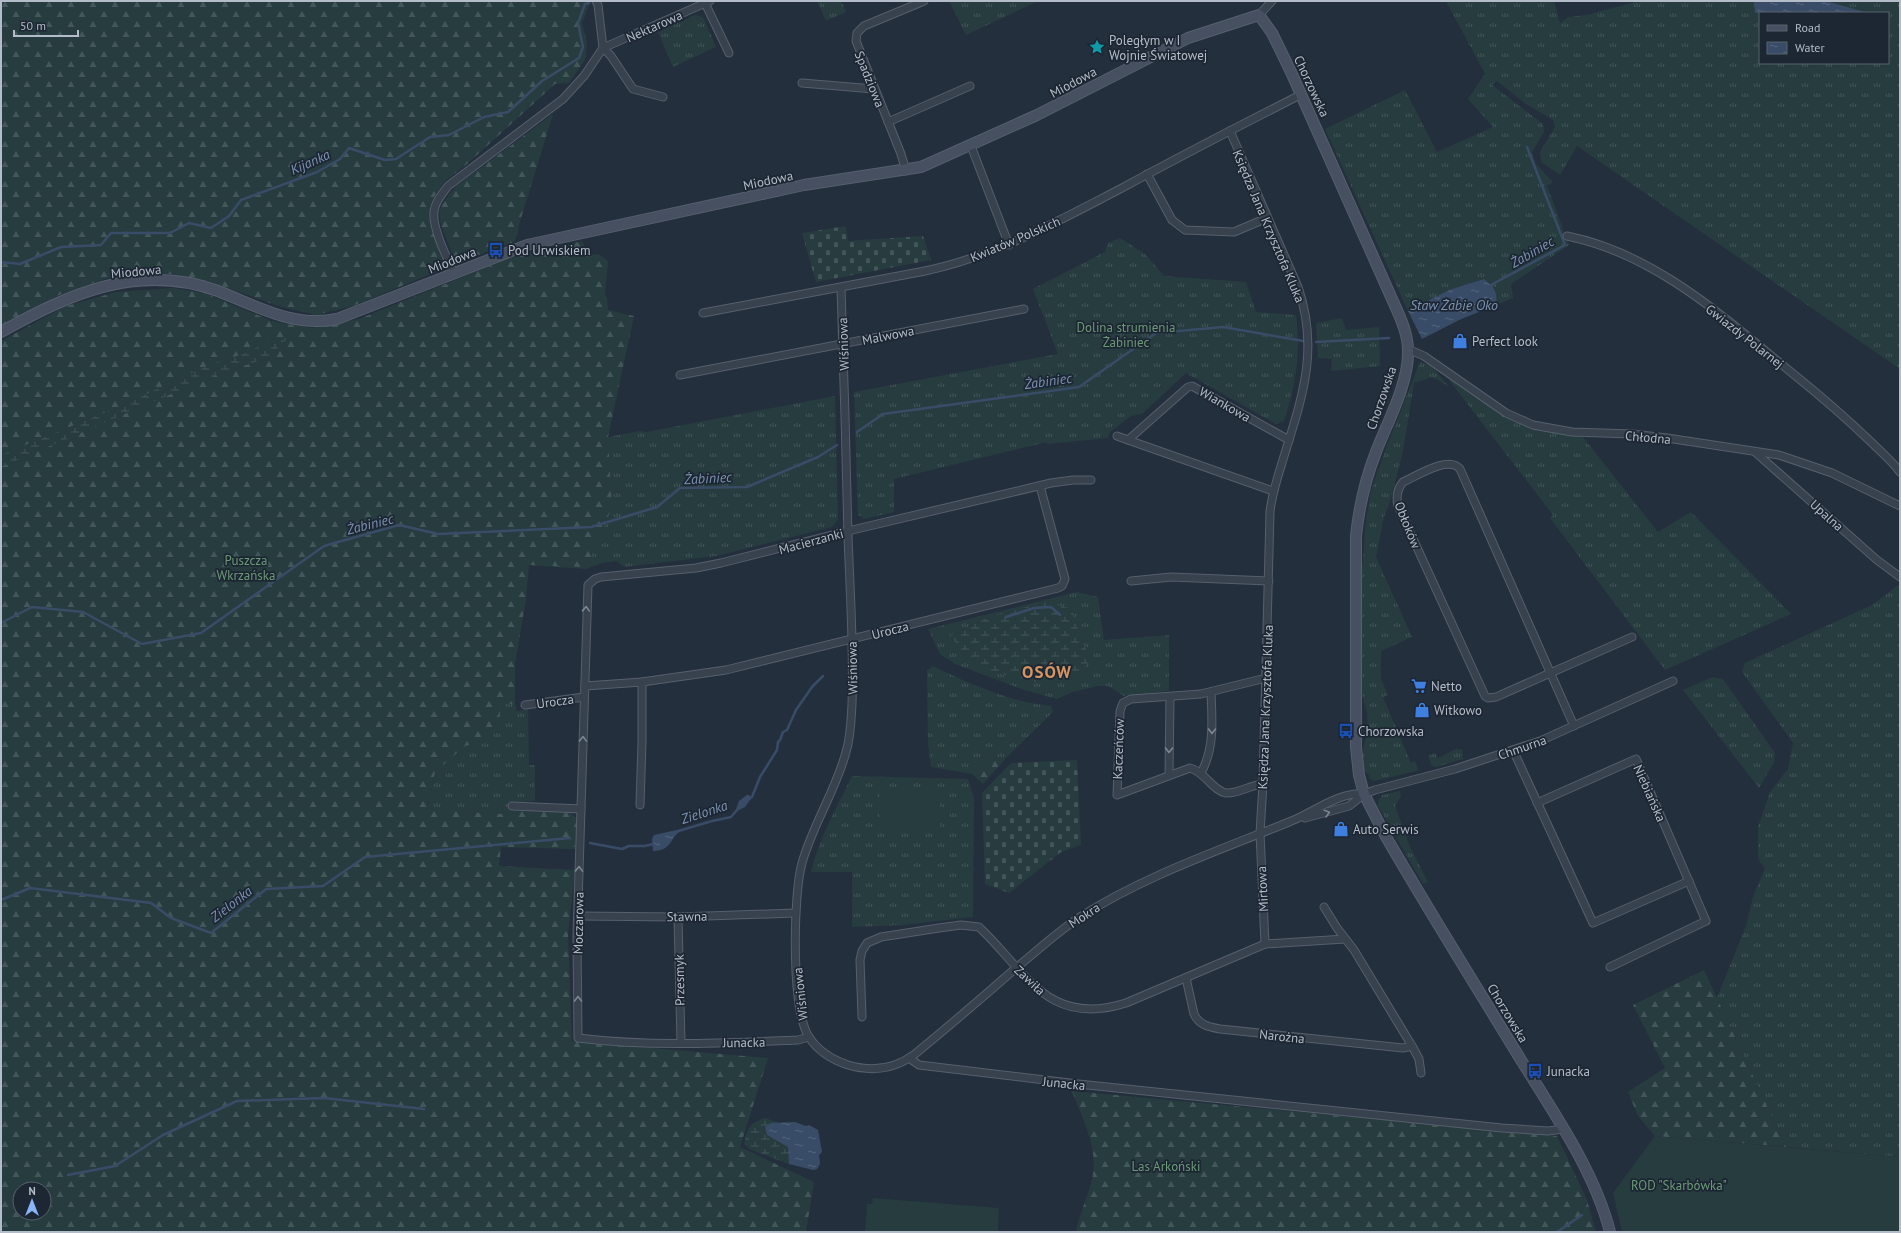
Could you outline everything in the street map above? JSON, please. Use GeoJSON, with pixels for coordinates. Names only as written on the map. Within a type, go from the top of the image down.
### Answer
{"type":"FeatureCollection","features":[{"type":"Feature","properties":{"kind":"street"},"geometry":{"type":"LineString","coordinates":[[596,1],[598,4],[603,48],[611,56],[632,89],[663,96]]}},
{"type":"Feature","properties":{"kind":"street","name":"Spadziowa"},"geometry":{"type":"LineString","coordinates":[[906,171],[888,122],[856,46],[857,33],[864,26],[924,1]]}},
{"type":"Feature","properties":{"kind":"street","name":"Miodowa"},"geometry":{"type":"LineString","coordinates":[[1,332],[72,296],[125,283],[167,281],[194,284],[216,290],[287,318],[319,322],[348,316],[515,249],[540,242],[804,185],[906,171],[923,166],[971,146],[1044,112],[1188,38],[1259,15],[1272,1]]}},
{"type":"Feature","properties":{"kind":"street","name":"Nektarowa"},"geometry":{"type":"LineString","coordinates":[[603,48],[708,2],[728,53]]}},
{"type":"Feature","properties":{"kind":"street","name":"Chorzowska"},"geometry":{"type":"LineString","coordinates":[[1259,15],[1272,33],[1302,94],[1395,305],[1405,331],[1408,349],[1403,382],[1366,481],[1357,528],[1356,747],[1359,775],[1364,794],[1372,813],[1391,846],[1563,1129],[1595,1188],[1610,1232]]}},
{"type":"Feature","properties":{"kind":"street"},"geometry":{"type":"LineString","coordinates":[[454,274],[434,221],[434,209],[440,197],[448,186],[563,99],[584,76],[603,48]]}},
{"type":"Feature","properties":{"kind":"street"},"geometry":{"type":"LineString","coordinates":[[802,83],[874,89]]}},
{"type":"Feature","properties":{"kind":"street"},"geometry":{"type":"LineString","coordinates":[[888,122],[970,86]]}},
{"type":"Feature","properties":{"kind":"street","name":"Kwiatów Polskich"},"geometry":{"type":"LineString","coordinates":[[703,313],[841,288],[954,265],[1009,245],[1302,94]]}},
{"type":"Feature","properties":{"kind":"street","name":"Księdza Jana Krzysztofa Kluka"},"geometry":{"type":"LineString","coordinates":[[1230,131],[1298,287],[1306,326],[1308,360],[1305,385],[1273,491],[1270,512],[1263,784],[1260,833]]}},
{"type":"Feature","properties":{"kind":"street"},"geometry":{"type":"LineString","coordinates":[[971,146],[1009,245]]}},
{"type":"Feature","properties":{"kind":"street"},"geometry":{"type":"LineString","coordinates":[[1147,174],[1172,220],[1185,230],[1241,231],[1267,218]]}},
{"type":"Feature","properties":{"kind":"street","name":"Gwiazdy Polarnej"},"geometry":{"type":"LineString","coordinates":[[1566,236],[1590,241],[1612,249],[1660,272],[1679,285],[1740,330],[1830,403],[1900,472]]}},
{"type":"Feature","properties":{"kind":"street","name":"Wiśniowa"},"geometry":{"type":"LineString","coordinates":[[809,1037],[802,1022],[799,1001],[796,913],[798,881],[810,838],[840,771],[848,744],[852,700],[841,288]]}},
{"type":"Feature","properties":{"kind":"street","name":"Malwowa"},"geometry":{"type":"LineString","coordinates":[[680,375],[1024,309]]}},
{"type":"Feature","properties":{"kind":"street","name":"Chłodna"},"geometry":{"type":"LineString","coordinates":[[1408,349],[1424,356],[1506,413],[1533,425],[1572,432],[1632,434],[1667,438],[1779,455],[1817,468],[1900,506]]}},
{"type":"Feature","properties":{"kind":"street","name":"Wiankowa"},"geometry":{"type":"LineString","coordinates":[[1128,440],[1188,387],[1192,386],[1289,440]]}},
{"type":"Feature","properties":{"kind":"street"},"geometry":{"type":"LineString","coordinates":[[1117,436],[1273,491]]}},
{"type":"Feature","properties":{"kind":"street","name":"Upalna"},"geometry":{"type":"LineString","coordinates":[[1755,452],[1877,560],[1900,577]]}},
{"type":"Feature","properties":{"kind":"street","name":"Obłoków"},"geometry":{"type":"LineString","coordinates":[[1574,726],[1551,672],[1458,467],[1451,464],[1440,465],[1403,482],[1399,486],[1397,492],[1398,506],[1482,693],[1488,698],[1492,699],[1551,672],[1632,637]]}},
{"type":"Feature","properties":{"kind":"street","name":"Macierzanki"},"geometry":{"type":"LineString","coordinates":[[587,591],[591,582],[601,577],[709,566],[848,531],[1040,486],[1074,480],[1091,480]]}},
{"type":"Feature","properties":{"kind":"street","name":"Urocza"},"geometry":{"type":"LineString","coordinates":[[585,686],[642,682],[726,670],[1058,588],[1064,583],[1065,579],[1040,486]]}},
{"type":"Feature","properties":{"kind":"street"},"geometry":{"type":"LineString","coordinates":[[1131,581],[1171,577],[1269,581]]}},
{"type":"Feature","properties":{"kind":"street","name":"Moczarowa"},"geometry":{"type":"LineString","coordinates":[[578,1038],[578,916],[587,591]]}},
{"type":"Feature","properties":{"kind":"street","name":"Kaczeńców"},"geometry":{"type":"LineString","coordinates":[[1169,775],[1117,795],[1120,711],[1122,703],[1131,699],[1170,697],[1211,692],[1266,678]]}},
{"type":"Feature","properties":{"kind":"street","name":"Chmurna"},"geometry":{"type":"LineString","coordinates":[[1364,794],[1455,769],[1513,750],[1574,726],[1673,681]]}},
{"type":"Feature","properties":{"kind":"street"},"geometry":{"type":"LineString","coordinates":[[640,805],[642,682]]}},
{"type":"Feature","properties":{"kind":"street"},"geometry":{"type":"LineString","coordinates":[[1201,773],[1211,748],[1211,692]]}},
{"type":"Feature","properties":{"kind":"street","name":"Urocza"},"geometry":{"type":"LineString","coordinates":[[525,705],[584,697]]}},
{"type":"Feature","properties":{"kind":"street"},"geometry":{"type":"LineString","coordinates":[[1170,697],[1169,775],[1190,768],[1201,773],[1219,790],[1226,793],[1252,785],[1263,784]]}},
{"type":"Feature","properties":{"kind":"street"},"geometry":{"type":"LineString","coordinates":[[1513,750],[1592,923],[1689,881]]}},
{"type":"Feature","properties":{"kind":"street","name":"Niebiańska"},"geometry":{"type":"LineString","coordinates":[[1537,803],[1636,759],[1706,921],[1610,967]]}},
{"type":"Feature","properties":{"kind":"street","name":"Mokra"},"geometry":{"type":"LineString","coordinates":[[909,1058],[1062,930],[1110,899],[1260,833],[1289,822],[1345,796],[1364,794]]}},
{"type":"Feature","properties":{"kind":"street","name":"Mokra"},"geometry":{"type":"LineString","coordinates":[[1289,822],[1348,806],[1364,794]]}},
{"type":"Feature","properties":{"kind":"street"},"geometry":{"type":"LineString","coordinates":[[512,806],[581,809]]}},
{"type":"Feature","properties":{"kind":"street","name":"Mirtowa"},"geometry":{"type":"LineString","coordinates":[[1260,833],[1265,944]]}},
{"type":"Feature","properties":{"kind":"street"},"geometry":{"type":"LineString","coordinates":[[1324,907],[1354,950],[1412,1046],[1419,1059],[1421,1073]]}},
{"type":"Feature","properties":{"kind":"street","name":"Stawna"},"geometry":{"type":"LineString","coordinates":[[578,916],[678,917],[796,913]]}},
{"type":"Feature","properties":{"kind":"street","name":"Przesmyk"},"geometry":{"type":"LineString","coordinates":[[678,917],[681,1043]]}},
{"type":"Feature","properties":{"kind":"street","name":"Zawiła"},"geometry":{"type":"LineString","coordinates":[[862,1017],[861,955],[864,946],[873,939],[950,926],[979,927],[1034,987],[1052,999],[1073,1007],[1090,1008],[1108,1008],[1122,1004],[1265,944],[1345,939]]}},
{"type":"Feature","properties":{"kind":"street","name":"Narożna"},"geometry":{"type":"LineString","coordinates":[[1186,978],[1196,1019],[1206,1026],[1220,1029],[1396,1047],[1412,1046]]}},
{"type":"Feature","properties":{"kind":"street"},"geometry":{"type":"LineString","coordinates":[[809,1037],[818,1048],[832,1058],[857,1067],[872,1069],[886,1068],[909,1058]]}},
{"type":"Feature","properties":{"kind":"street","name":"Junacka"},"geometry":{"type":"LineString","coordinates":[[578,1038],[604,1041],[681,1043],[798,1040],[809,1037]]}},
{"type":"Feature","properties":{"kind":"street","name":"Junacka"},"geometry":{"type":"LineString","coordinates":[[909,1058],[919,1065],[1078,1084],[1502,1128],[1548,1131],[1563,1129]]}},
{"type":"Feature","properties":{"kind":"green space"},"geometry":{"type":"Polygon","coordinates":[[[1,1],[589,1],[590,3],[582,23],[587,43],[585,60],[569,83],[555,84],[467,164],[444,182],[434,197],[430,207],[429,217],[431,228],[445,268],[353,306],[316,315],[278,306],[211,282],[174,274],[146,274],[108,278],[59,295],[1,326],[1,1]]]}},
{"type":"Feature","properties":{"kind":"green space"},"geometry":{"type":"Polygon","coordinates":[[[817,1],[841,1],[846,12],[826,21],[817,1]]]}},
{"type":"Feature","properties":{"kind":"green space"},"geometry":{"type":"Polygon","coordinates":[[[949,1],[1038,1],[966,35],[949,1]]]}},
{"type":"Feature","properties":{"kind":"green space"},"geometry":{"type":"Polygon","coordinates":[[[1446,1],[1554,1],[1560,23],[1568,17],[1587,15],[1639,1],[1900,1],[1900,369],[1577,146],[1560,175],[1541,162],[1540,152],[1555,127],[1553,120],[1526,104],[1497,81],[1492,85],[1543,124],[1544,132],[1532,152],[1536,164],[1553,182],[1547,186],[1569,245],[1511,284],[1513,298],[1496,305],[1496,293],[1484,279],[1449,290],[1408,311],[1325,129],[1405,90],[1437,152],[1493,127],[1468,99],[1485,74],[1446,1]]]}},
{"type":"Feature","properties":{"kind":"green space"},"geometry":{"type":"Polygon","coordinates":[[[695,15],[703,17],[716,47],[673,67],[658,32],[695,15]]]}},
{"type":"Feature","properties":{"kind":"green space"},"geometry":{"type":"Polygon","coordinates":[[[553,114],[519,225],[518,233],[514,242],[456,263],[440,221],[439,214],[443,203],[456,186],[553,114]]]}},
{"type":"Feature","properties":{"kind":"green space"},"geometry":{"type":"Polygon","coordinates":[[[846,226],[848,241],[923,236],[931,260],[816,282],[802,233],[846,226]]]}},
{"type":"Feature","properties":{"kind":"green space","name":"Dolina strumienia Żabiniec"},"geometry":{"type":"Polygon","coordinates":[[[1120,238],[1145,254],[1164,276],[1246,282],[1256,312],[1296,315],[1298,356],[1292,395],[1284,421],[1276,424],[1186,373],[1142,414],[1131,416],[1110,432],[1108,438],[1047,444],[1047,442],[894,479],[894,512],[864,519],[858,515],[854,392],[1058,354],[1033,289],[1105,252],[1108,243],[1120,238]]]}},
{"type":"Feature","properties":{"kind":"green space","name":"Puszcza Wkrzańska"},"geometry":{"type":"Polygon","coordinates":[[[582,241],[589,255],[598,254],[608,261],[605,294],[607,298],[608,310],[634,316],[608,437],[612,507],[595,548],[584,567],[529,565],[526,599],[515,664],[515,704],[503,704],[490,740],[465,746],[435,772],[427,810],[460,808],[460,812],[511,814],[511,811],[569,812],[577,818],[575,849],[501,847],[499,866],[575,870],[568,934],[572,1041],[768,1058],[740,1147],[814,1182],[806,1232],[1,1232],[1,341],[66,306],[116,292],[173,288],[204,293],[272,321],[311,328],[359,319],[507,259],[582,241]]]}},
{"type":"Feature","properties":{"kind":"green space"},"geometry":{"type":"Polygon","coordinates":[[[1342,318],[1346,330],[1379,327],[1380,366],[1331,371],[1332,359],[1318,358],[1316,323],[1342,318]]]}},
{"type":"Feature","properties":{"kind":"green space"},"geometry":{"type":"Polygon","coordinates":[[[288,338],[267,358],[206,379],[1,467],[1,455],[116,408],[211,364],[243,354],[275,339],[288,338]]]}},
{"type":"Feature","properties":{"kind":"green space"},"geometry":{"type":"Polygon","coordinates":[[[1420,362],[1432,366],[1448,386],[1432,377],[1414,383],[1403,451],[1390,502],[1384,517],[1376,557],[1412,637],[1381,651],[1381,679],[1388,695],[1383,697],[1411,763],[1415,761],[1418,769],[1416,771],[1374,781],[1370,779],[1369,775],[1362,769],[1364,745],[1368,730],[1367,713],[1361,691],[1360,567],[1363,562],[1365,527],[1371,491],[1386,448],[1420,362]]]}},
{"type":"Feature","properties":{"kind":"green space"},"geometry":{"type":"Polygon","coordinates":[[[1446,376],[1510,419],[1555,433],[1583,437],[1658,532],[1691,512],[1791,614],[1665,670],[1550,518],[1553,515],[1446,376]]]}},
{"type":"Feature","properties":{"kind":"green space"},"geometry":{"type":"Polygon","coordinates":[[[835,396],[838,519],[832,527],[716,556],[624,567],[617,561],[602,563],[586,569],[529,565],[608,437],[640,431],[647,432],[835,396]]]}},
{"type":"Feature","properties":{"kind":"green space"},"geometry":{"type":"Polygon","coordinates":[[[1897,586],[1900,587],[1900,1157],[1786,1147],[1717,998],[1746,926],[1753,897],[1765,868],[1759,861],[1758,827],[1770,792],[1788,769],[1793,743],[1742,672],[1745,663],[1872,605],[1897,586]]]}},
{"type":"Feature","properties":{"kind":"green space"},"geometry":{"type":"Polygon","coordinates":[[[1077,592],[1098,597],[1104,640],[1169,635],[1169,691],[1124,696],[1108,686],[1097,686],[1073,692],[1057,699],[1024,690],[955,664],[940,654],[928,629],[1077,592]]]}},
{"type":"Feature","properties":{"kind":"green space"},"geometry":{"type":"Polygon","coordinates":[[[1043,602],[1070,608],[1090,660],[1077,678],[1028,683],[972,664],[950,635],[987,618],[1043,602]]]}},
{"type":"Feature","properties":{"kind":"green space"},"geometry":{"type":"Polygon","coordinates":[[[933,666],[1006,697],[1051,706],[1053,712],[1007,757],[979,759],[972,774],[931,767],[928,744],[927,670],[933,666]]]}},
{"type":"Feature","properties":{"kind":"green space"},"geometry":{"type":"Polygon","coordinates":[[[1713,677],[1723,679],[1775,753],[1774,762],[1759,788],[1683,690],[1713,677]]]}},
{"type":"Feature","properties":{"kind":"green space"},"geometry":{"type":"Polygon","coordinates":[[[449,703],[515,704],[517,711],[528,709],[529,765],[535,765],[535,801],[512,802],[511,814],[460,812],[420,845],[449,703]]]}},
{"type":"Feature","properties":{"kind":"green space"},"geometry":{"type":"Polygon","coordinates":[[[1458,748],[1459,750],[1462,749],[1463,759],[1436,767],[1432,766],[1428,756],[1435,753],[1438,758],[1458,748]]]}},
{"type":"Feature","properties":{"kind":"green space"},"geometry":{"type":"Polygon","coordinates":[[[1007,757],[983,784],[972,774],[979,759],[1007,757]]]}},
{"type":"Feature","properties":{"kind":"green space"},"geometry":{"type":"Polygon","coordinates":[[[1077,760],[1081,845],[1061,852],[1009,893],[985,884],[982,793],[1011,763],[1077,760]]]}},
{"type":"Feature","properties":{"kind":"green space"},"geometry":{"type":"Polygon","coordinates":[[[852,776],[968,779],[974,798],[973,917],[903,925],[852,927],[852,872],[811,872],[814,859],[824,835],[852,776]]]}},
{"type":"Feature","properties":{"kind":"green space"},"geometry":{"type":"Polygon","coordinates":[[[880,789],[940,789],[940,830],[880,831],[880,789]]]}},
{"type":"Feature","properties":{"kind":"green space"},"geometry":{"type":"Polygon","coordinates":[[[1400,791],[1401,796],[1395,806],[1410,847],[1428,882],[1423,884],[1378,806],[1378,801],[1382,795],[1400,791]]]}},
{"type":"Feature","properties":{"kind":"green space"},"geometry":{"type":"Polygon","coordinates":[[[1704,970],[1786,1147],[1655,1136],[1638,1116],[1628,1092],[1665,1068],[1633,1005],[1704,970]]]}},
{"type":"Feature","properties":{"kind":"green space","name":"Las Arkoński"},"geometry":{"type":"Polygon","coordinates":[[[1072,1091],[1557,1136],[1587,1200],[1596,1232],[1076,1232],[1094,1168],[1092,1146],[1089,1135],[1072,1091]]]}},
{"type":"Feature","properties":{"kind":"green space"},"geometry":{"type":"Polygon","coordinates":[[[765,1118],[780,1123],[771,1123],[788,1147],[789,1164],[749,1149],[744,1144],[750,1127],[755,1122],[765,1118]]]}},
{"type":"Feature","properties":{"kind":"green space","name":"ROD \"Skarbówka\""},"geometry":{"type":"Polygon","coordinates":[[[1655,1136],[1900,1157],[1900,1232],[1622,1232],[1613,1193],[1655,1136]]]}},
{"type":"Feature","properties":{"kind":"green space"},"geometry":{"type":"Polygon","coordinates":[[[873,1198],[999,1208],[998,1232],[865,1232],[867,1204],[872,1204],[873,1198]]]}},
{"type":"Feature","properties":{"kind":"water"},"geometry":{"type":"Polygon","coordinates":[[[1754,1],[1826,1],[1864,12],[1759,12],[1755,13],[1754,1]]]}},
{"type":"Feature","properties":{"kind":"water","name":"Staw Żabie Oko"},"geometry":{"type":"Polygon","coordinates":[[[1484,279],[1496,293],[1496,305],[1459,320],[1422,339],[1408,311],[1449,290],[1484,279]]]}},
{"type":"Feature","properties":{"kind":"water"},"geometry":{"type":"Polygon","coordinates":[[[747,795],[752,797],[745,807],[735,812],[739,801],[747,795]]]}},
{"type":"Feature","properties":{"kind":"water"},"geometry":{"type":"Polygon","coordinates":[[[677,830],[679,832],[667,847],[653,851],[652,839],[654,835],[677,830]]]}},
{"type":"Feature","properties":{"kind":"water"},"geometry":{"type":"Polygon","coordinates":[[[795,1122],[806,1126],[809,1125],[818,1130],[822,1152],[819,1155],[820,1164],[817,1169],[813,1170],[789,1164],[788,1147],[767,1135],[765,1127],[771,1123],[795,1122]]]}},
{"type":"Feature","properties":{"kind":"waterway","name":"Kijanka"},"geometry":{"type":"LineString","coordinates":[[1,262],[20,264],[61,247],[101,245],[111,233],[170,233],[189,223],[211,228],[229,216],[241,200],[317,172],[340,159],[349,148],[385,160],[396,159],[430,137],[449,135],[484,117],[508,112],[542,81],[579,58],[583,47],[578,23],[585,4],[589,3]]}},
{"type":"Feature","properties":{"kind":"waterway","name":"Żabiniec"},"geometry":{"type":"LineString","coordinates":[[1489,286],[1565,245],[1527,147]]}},
{"type":"Feature","properties":{"kind":"waterway","name":"Żabiniec"},"geometry":{"type":"LineString","coordinates":[[857,432],[883,414],[1079,387],[1156,333],[1223,327],[1303,341]]}},
{"type":"Feature","properties":{"kind":"waterway","name":"Żabiniec"},"geometry":{"type":"LineString","coordinates":[[1316,342],[1389,338]]}},
{"type":"Feature","properties":{"kind":"waterway","name":"Żabiniec"},"geometry":{"type":"LineString","coordinates":[[1,623],[32,607],[83,612],[142,644],[201,633],[324,546],[399,525],[438,534],[591,527],[657,507],[680,488],[747,487],[818,457],[837,445]]}},
{"type":"Feature","properties":{"kind":"waterway"},"geometry":{"type":"LineString","coordinates":[[1006,617],[1034,608],[1051,607],[1060,615]]}},
{"type":"Feature","properties":{"kind":"waterway","name":"Zielonka"},"geometry":{"type":"LineString","coordinates":[[749,799],[752,797],[760,777],[777,750],[778,742],[783,732],[787,730],[796,710],[812,687],[823,676]]}},
{"type":"Feature","properties":{"kind":"waterway","name":"Zielonka"},"geometry":{"type":"LineString","coordinates":[[675,832],[731,817],[737,810]]}},
{"type":"Feature","properties":{"kind":"waterway","name":"Zielonka"},"geometry":{"type":"LineString","coordinates":[[1,900],[30,888],[151,903],[171,918],[211,933],[266,889],[323,886],[365,857],[570,838]]}},
{"type":"Feature","properties":{"kind":"waterway","name":"Zielonka"},"geometry":{"type":"LineString","coordinates":[[590,843],[622,849],[629,846],[645,846],[653,844]]}},
{"type":"Feature","properties":{"kind":"waterway"},"geometry":{"type":"LineString","coordinates":[[68,1175],[115,1166],[163,1135],[237,1101],[324,1098],[424,1109]]}},
{"type":"Feature","properties":{"kind":"waterway"},"geometry":{"type":"LineString","coordinates":[[1557,1232],[1582,1215]]}},
{"type":"Feature","properties":{"kind":"place","name":"Poległym w I Wojnie Światowej"},"geometry":{"type":"Point","coordinates":[1097,47]}},
{"type":"Feature","properties":{"kind":"place","name":"Pod Urwiskiem"},"geometry":{"type":"Point","coordinates":[496,250]}},
{"type":"Feature","properties":{"kind":"place","name":"Perfect look"},"geometry":{"type":"Point","coordinates":[1460,341]}},
{"type":"Feature","properties":{"kind":"place","name":"Netto"},"geometry":{"type":"Point","coordinates":[1419,686]}},
{"type":"Feature","properties":{"kind":"place","name":"Witkowo"},"geometry":{"type":"Point","coordinates":[1422,710]}},
{"type":"Feature","properties":{"kind":"place","name":"Chorzowska"},"geometry":{"type":"Point","coordinates":[1346,731]}},
{"type":"Feature","properties":{"kind":"place","name":"Auto Serwis"},"geometry":{"type":"Point","coordinates":[1341,829]}},
{"type":"Feature","properties":{"kind":"place","name":"Junacka"},"geometry":{"type":"Point","coordinates":[1535,1071]}},
{"type":"Feature","properties":{"kind":"district","name":"OSÓW"},"geometry":{"type":"Point","coordinates":[1047,672]}}]}
